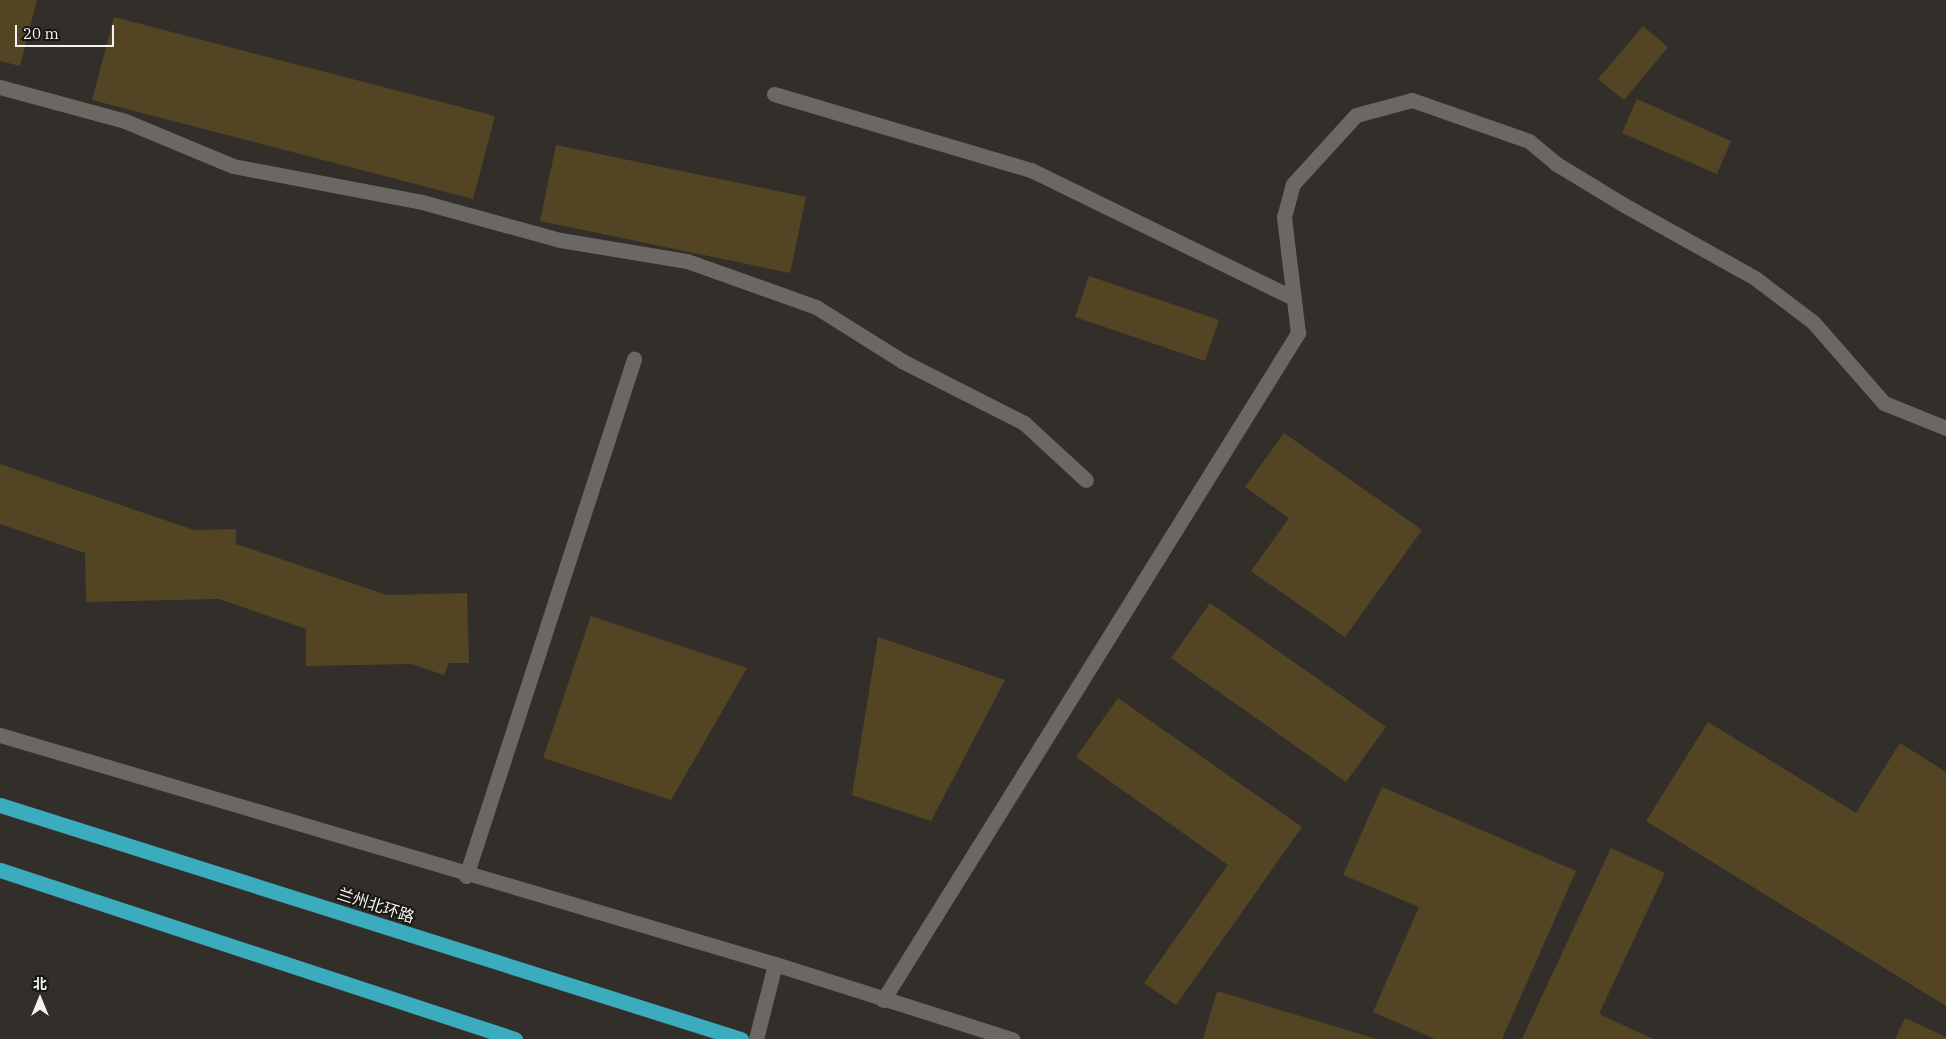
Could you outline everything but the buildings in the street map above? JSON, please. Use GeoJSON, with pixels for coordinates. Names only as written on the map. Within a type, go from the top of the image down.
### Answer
{"type":"FeatureCollection","features":[{"type":"Feature","properties":{"kind":"highway","name":"兰州北环路"},"geometry":{"type":"LineString","coordinates":[[0,805],[741,1039]]}},
{"type":"Feature","properties":{"kind":"highway"},"geometry":{"type":"LineString","coordinates":[[0,870],[515,1039]]}},
{"type":"Feature","properties":{"kind":"street"},"geometry":{"type":"LineString","coordinates":[[0,86],[125,121],[233,166],[422,202],[560,240],[687,261],[816,307],[902,361],[1024,423],[1086,480]]}},
{"type":"Feature","properties":{"kind":"street"},"geometry":{"type":"LineString","coordinates":[[774,94],[1031,170],[1293,298]]}},
{"type":"Feature","properties":{"kind":"street"},"geometry":{"type":"LineString","coordinates":[[883,1000],[1298,333],[1284,217],[1293,184],[1356,115],[1412,100],[1529,141],[1556,164],[1624,205],[1755,278],[1813,322],[1884,403],[1946,428]]}},
{"type":"Feature","properties":{"kind":"street"},"geometry":{"type":"LineString","coordinates":[[466,876],[634,359]]}},
{"type":"Feature","properties":{"kind":"street"},"geometry":{"type":"LineString","coordinates":[[0,735],[466,876],[775,964],[883,1000],[1012,1039]]}},
{"type":"Feature","properties":{"kind":"street"},"geometry":{"type":"LineString","coordinates":[[756,1039],[775,964]]}}]}
